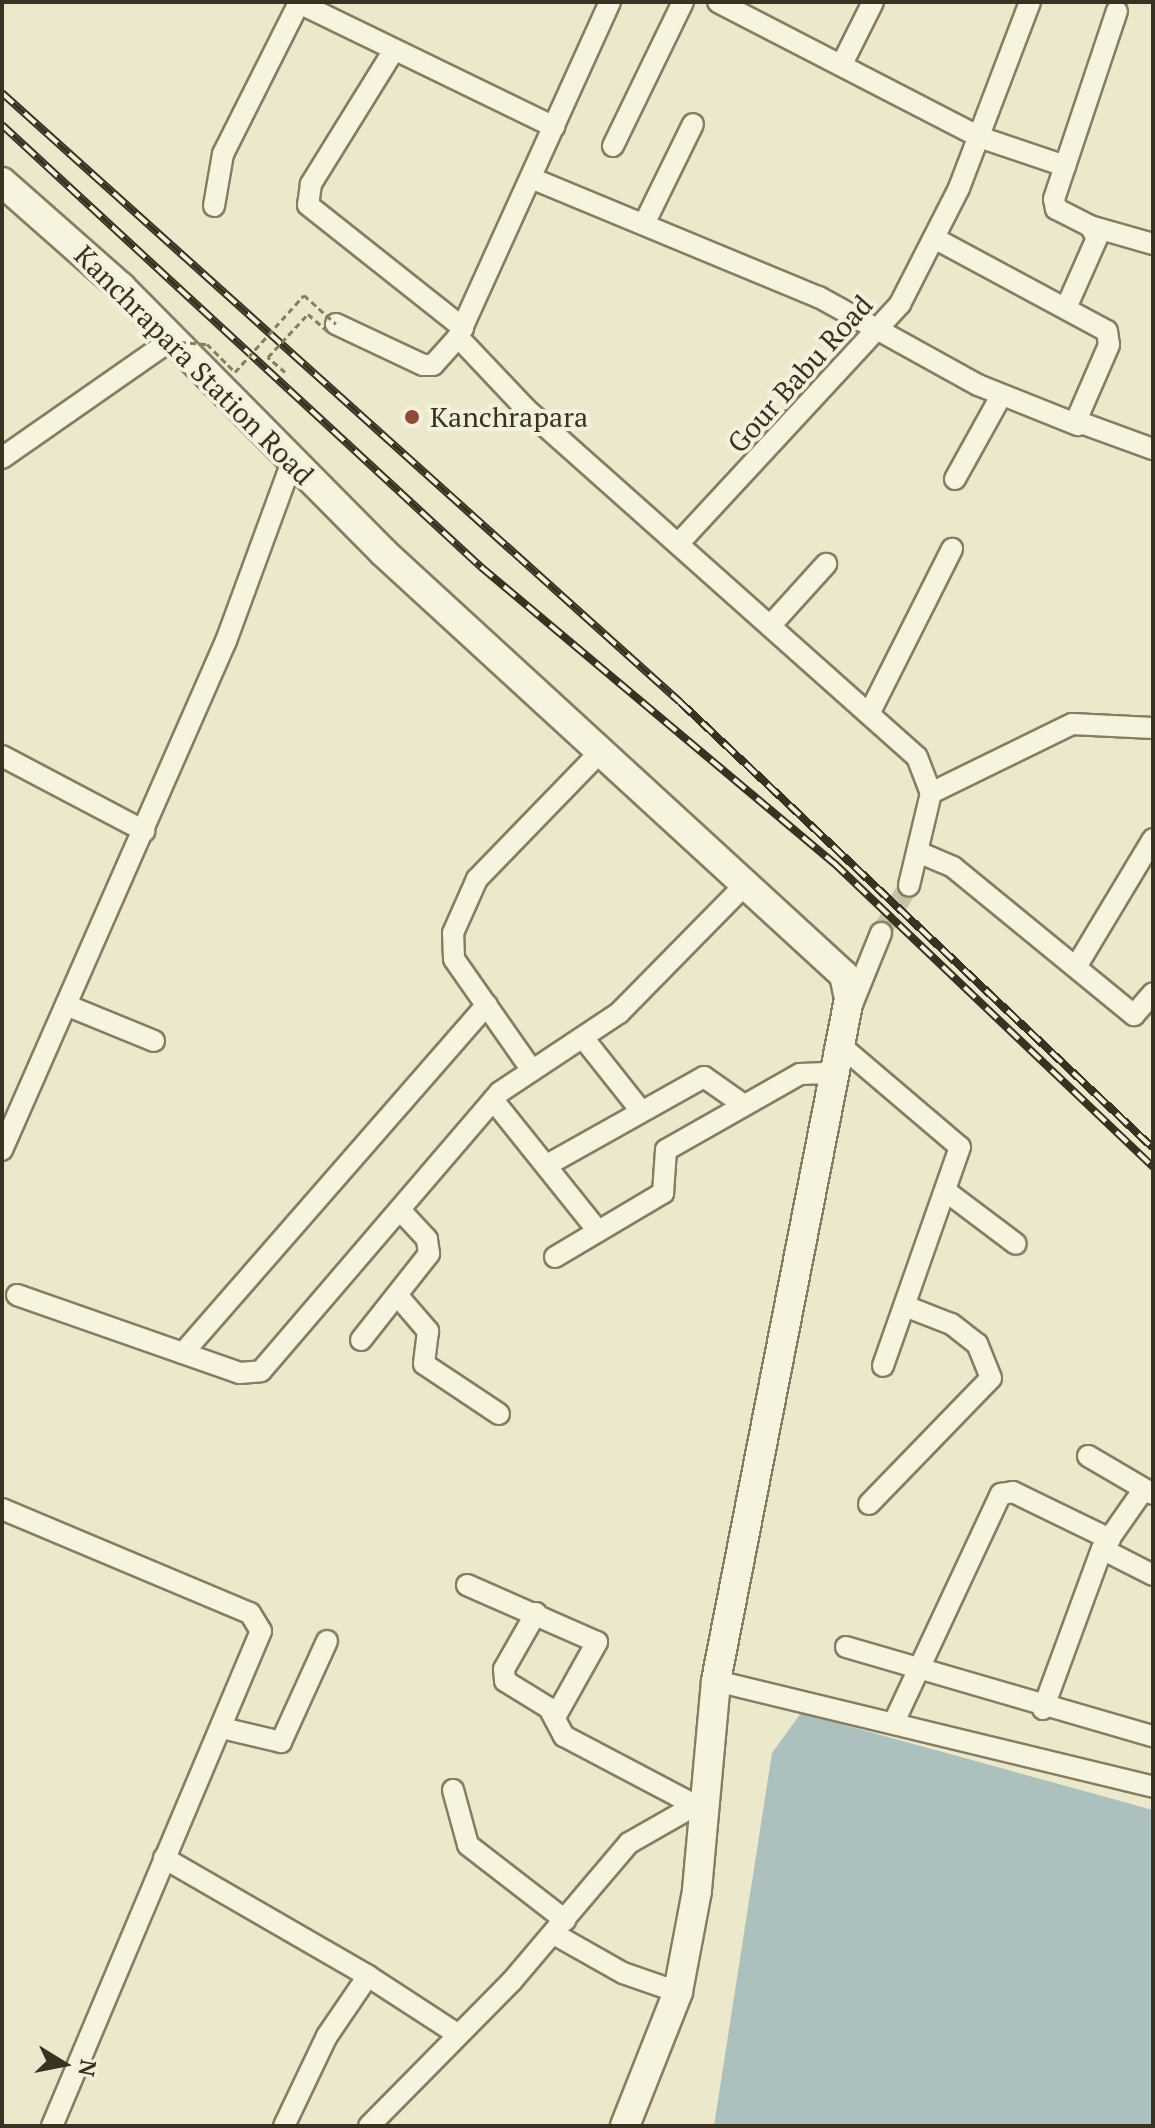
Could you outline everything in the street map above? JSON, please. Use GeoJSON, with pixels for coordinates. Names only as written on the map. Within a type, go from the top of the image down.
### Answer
{"type":"FeatureCollection","features":[{"type":"Feature","properties":{"kind":"street"},"geometry":{"type":"LineString","coordinates":[[333,329],[423,365],[433,365],[460,332],[610,2]]}},
{"type":"Feature","properties":{"kind":"street"},"geometry":{"type":"LineString","coordinates":[[613,146],[683,2]]}},
{"type":"Feature","properties":{"kind":"street"},"geometry":{"type":"LineString","coordinates":[[718,2],[979,137],[1065,166]]}},
{"type":"Feature","properties":{"kind":"street"},"geometry":{"type":"LineString","coordinates":[[842,64],[873,2]]}},
{"type":"Feature","properties":{"kind":"street","name":"Gour Babu Road"},"geometry":{"type":"LineString","coordinates":[[678,544],[882,330],[934,238],[979,137],[1030,2]]}},
{"type":"Feature","properties":{"kind":"street"},"geometry":{"type":"LineString","coordinates":[[214,206],[223,154],[298,3],[554,127]]}},
{"type":"Feature","properties":{"kind":"street"},"geometry":{"type":"LineString","coordinates":[[1117,11],[1054,204],[1090,226],[1153,244]]}},
{"type":"Feature","properties":{"kind":"street"},"geometry":{"type":"LineString","coordinates":[[394,50],[311,184],[308,205],[460,332],[678,544],[917,757],[931,793],[909,885]]}},
{"type":"Feature","properties":{"kind":"street"},"geometry":{"type":"LineString","coordinates":[[644,224],[693,124]]}},
{"type":"Feature","properties":{"kind":"street"},"geometry":{"type":"LineString","coordinates":[[531,178],[644,224],[882,330],[1001,396],[1153,449]]}},
{"type":"Feature","properties":{"kind":"street","name":"Kanchrapara Station Road"},"geometry":{"type":"LineString","coordinates":[[2,182],[170,341],[383,552],[844,975],[842,1033],[716,1681],[678,1992],[625,2126]]}},
{"type":"Feature","properties":{"kind":"street"},"geometry":{"type":"LineString","coordinates":[[1066,308],[1095,245],[1090,226]]}},
{"type":"Feature","properties":{"kind":"street"},"geometry":{"type":"LineString","coordinates":[[934,238],[1102,326],[1110,341],[1075,416],[1078,425]]}},
{"type":"Feature","properties":{"kind":"street"},"geometry":{"type":"LineString","coordinates":[[2,458],[170,341]]}},
{"type":"Feature","properties":{"kind":"street"},"geometry":{"type":"LineString","coordinates":[[955,479],[1001,396]]}},
{"type":"Feature","properties":{"kind":"street"},"geometry":{"type":"LineString","coordinates":[[2,1150],[226,641],[292,462]]}},
{"type":"Feature","properties":{"kind":"street"},"geometry":{"type":"LineString","coordinates":[[869,714],[952,549]]}},
{"type":"Feature","properties":{"kind":"street"},"geometry":{"type":"LineString","coordinates":[[770,626],[826,564]]}},
{"type":"Feature","properties":{"kind":"street"},"geometry":{"type":"LineString","coordinates":[[931,793],[1072,724],[1153,728]]}},
{"type":"Feature","properties":{"kind":"street"},"geometry":{"type":"LineString","coordinates":[[531,1069],[451,948],[470,893],[600,752]]}},
{"type":"Feature","properties":{"kind":"street"},"geometry":{"type":"LineString","coordinates":[[2,756],[144,831]]}},
{"type":"Feature","properties":{"kind":"street"},"geometry":{"type":"LineString","coordinates":[[1076,967],[1153,839]]}},
{"type":"Feature","properties":{"kind":"street"},"geometry":{"type":"LineString","coordinates":[[918,852],[953,867],[1134,1015],[1153,993]]}},
{"type":"Feature","properties":{"kind":"street"},"geometry":{"type":"LineString","coordinates":[[17,1295],[240,1373],[261,1371],[493,1100],[531,1069],[584,1039],[646,989],[745,885]]}},
{"type":"Feature","properties":{"kind":"street"},"geometry":{"type":"LineString","coordinates":[[881,933],[842,1033],[959,1142],[947,1192],[883,1366]]}},
{"type":"Feature","properties":{"kind":"street"},"geometry":{"type":"LineString","coordinates":[[66,1005],[154,1041]]}},
{"type":"Feature","properties":{"kind":"street"},"geometry":{"type":"LineString","coordinates":[[183,1353],[487,1005]]}},
{"type":"Feature","properties":{"kind":"street"},"geometry":{"type":"LineString","coordinates":[[584,1039],[641,1111]]}},
{"type":"Feature","properties":{"kind":"street"},"geometry":{"type":"LineString","coordinates":[[555,1257],[663,1193],[666,1150],[800,1074],[833,1073]]}},
{"type":"Feature","properties":{"kind":"street"},"geometry":{"type":"LineString","coordinates":[[547,1165],[704,1077],[744,1105]]}},
{"type":"Feature","properties":{"kind":"street"},"geometry":{"type":"LineString","coordinates":[[493,1100],[598,1231]]}},
{"type":"Feature","properties":{"kind":"street"},"geometry":{"type":"LineString","coordinates":[[947,1192],[1016,1244]]}},
{"type":"Feature","properties":{"kind":"street"},"geometry":{"type":"LineString","coordinates":[[361,1340],[431,1246],[401,1211]]}},
{"type":"Feature","properties":{"kind":"street"},"geometry":{"type":"LineString","coordinates":[[397,1295],[428,1331],[424,1364],[499,1414]]}},
{"type":"Feature","properties":{"kind":"street"},"geometry":{"type":"LineString","coordinates":[[869,1504],[991,1378],[977,1344],[951,1324],[905,1306]]}},
{"type":"Feature","properties":{"kind":"street"},"geometry":{"type":"LineString","coordinates":[[1043,1709],[1106,1544],[1149,1491],[1088,1456]]}},
{"type":"Feature","properties":{"kind":"street"},"geometry":{"type":"LineString","coordinates":[[894,1722],[914,1672],[1001,1494],[1013,1492],[1106,1544],[1153,1575]]}},
{"type":"Feature","properties":{"kind":"street"},"geometry":{"type":"LineString","coordinates":[[2,1509],[258,1622],[259,1643],[164,1858],[52,2126]]}},
{"type":"Feature","properties":{"kind":"street"},"geometry":{"type":"LineString","coordinates":[[467,1585],[597,1642],[555,1717]]}},
{"type":"Feature","properties":{"kind":"street"},"geometry":{"type":"LineString","coordinates":[[536,1613],[502,1673],[555,1717],[564,1736],[700,1801]]}},
{"type":"Feature","properties":{"kind":"street"},"geometry":{"type":"LineString","coordinates":[[222,1728],[281,1742],[327,1641]]}},
{"type":"Feature","properties":{"kind":"street"},"geometry":{"type":"LineString","coordinates":[[846,1647],[914,1672],[1153,1736]]}},
{"type":"Feature","properties":{"kind":"street"},"geometry":{"type":"LineString","coordinates":[[716,1681],[1153,1787]]}},
{"type":"Feature","properties":{"kind":"street"},"geometry":{"type":"LineString","coordinates":[[453,1790],[468,1845],[560,1927],[623,1973],[678,1992]]}},
{"type":"Feature","properties":{"kind":"street"},"geometry":{"type":"LineString","coordinates":[[369,2126],[560,1927],[629,1843],[700,1801]]}},
{"type":"Feature","properties":{"kind":"street"},"geometry":{"type":"LineString","coordinates":[[164,1858],[368,1976],[459,2035]]}},
{"type":"Feature","properties":{"kind":"street"},"geometry":{"type":"LineString","coordinates":[[284,2126],[327,2036],[368,1976]]}},
{"type":"Feature","properties":{"kind":"path"},"geometry":{"type":"LineString","coordinates":[[170,341],[207,344],[235,372],[304,295],[333,329]]}},
{"type":"Feature","properties":{"kind":"path"},"geometry":{"type":"LineString","coordinates":[[285,372],[268,357],[308,314],[333,329]]}},
{"type":"Feature","properties":{"kind":"shaded area"},"geometry":{"type":"Polygon","coordinates":[[[801,1713],[1153,1810],[1153,2126],[714,2126],[772,1753],[801,1713]]]}},
{"type":"Feature","properties":{"kind":"tunnel"},"geometry":{"type":"LineString","coordinates":[[881,933],[909,885]]}},
{"type":"Feature","properties":{"kind":"railway"},"geometry":{"type":"LineString","coordinates":[[2,93],[680,702],[1153,1148]]}},
{"type":"Feature","properties":{"kind":"railway"},"geometry":{"type":"LineString","coordinates":[[2,125],[481,567],[834,863],[1153,1167]]}},
{"type":"Feature","properties":{"kind":"place","name":"Kanchrapara"},"geometry":{"type":"Point","coordinates":[412,417]}}]}
